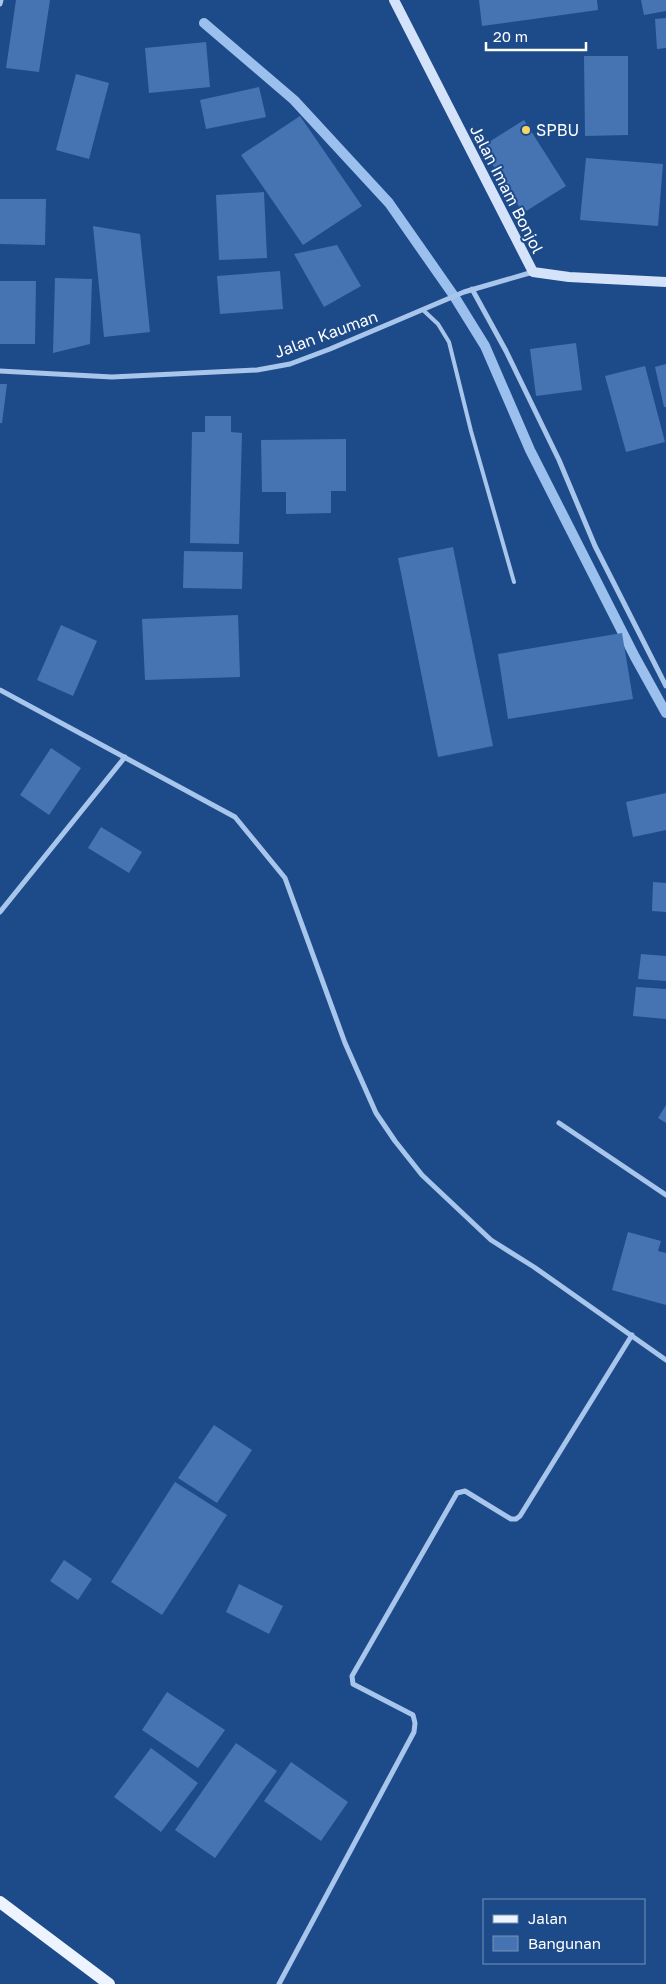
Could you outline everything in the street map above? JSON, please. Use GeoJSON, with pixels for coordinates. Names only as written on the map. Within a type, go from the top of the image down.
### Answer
{"type":"FeatureCollection","features":[{"type":"Feature","properties":{"kind":"main road","name":"Jalan Imam Bonjol"},"geometry":{"type":"LineString","coordinates":[[394,0],[533,272],[569,277],[666,282]]}},
{"type":"Feature","properties":{"kind":"main road"},"geometry":{"type":"LineString","coordinates":[[0,1902],[110,1984]]}},
{"type":"Feature","properties":{"kind":"street","name":"Jalan Kauman"},"geometry":{"type":"LineString","coordinates":[[0,371],[112,377],[257,370],[290,364],[464,292],[533,272]]}},
{"type":"Feature","properties":{"kind":"street"},"geometry":{"type":"LineString","coordinates":[[472,289],[506,351],[559,460],[595,546],[666,686]]}},
{"type":"Feature","properties":{"kind":"street"},"geometry":{"type":"LineString","coordinates":[[0,690],[235,817],[285,878],[346,1043],[376,1113],[395,1141],[422,1175],[491,1240],[632,1334],[666,1360]]}},
{"type":"Feature","properties":{"kind":"street"},"geometry":{"type":"LineString","coordinates":[[0,912],[125,757]]}},
{"type":"Feature","properties":{"kind":"street"},"geometry":{"type":"LineString","coordinates":[[559,1123],[666,1195]]}},
{"type":"Feature","properties":{"kind":"street"},"geometry":{"type":"LineString","coordinates":[[279,1984],[414,1732],[415,1723],[413,1715],[353,1684],[352,1676],[457,1494],[465,1491],[511,1518],[516,1519],[520,1516],[632,1334]]}},
{"type":"Feature","properties":{"kind":"lane"},"geometry":{"type":"LineString","coordinates":[[423,310],[438,324],[449,342],[471,431],[514,582]]}},
{"type":"Feature","properties":{"kind":"building"},"geometry":{"type":"Polygon","coordinates":[[[16,0],[50,0],[39,72],[6,68],[16,0]]]}},
{"type":"Feature","properties":{"kind":"building"},"geometry":{"type":"Polygon","coordinates":[[[479,0],[597,0],[598,10],[482,26],[479,0]]]}},
{"type":"Feature","properties":{"kind":"building"},"geometry":{"type":"Polygon","coordinates":[[[641,0],[666,0],[666,11],[644,15],[641,0]]]}},
{"type":"Feature","properties":{"kind":"building"},"geometry":{"type":"Polygon","coordinates":[[[666,18],[666,48],[657,49],[655,19],[666,18]]]}},
{"type":"Feature","properties":{"kind":"building"},"geometry":{"type":"Polygon","coordinates":[[[206,42],[210,87],[149,93],[145,48],[206,42]]]}},
{"type":"Feature","properties":{"kind":"building"},"geometry":{"type":"Polygon","coordinates":[[[584,56],[628,56],[628,135],[585,136],[584,56]]]}},
{"type":"Feature","properties":{"kind":"building"},"geometry":{"type":"Polygon","coordinates":[[[76,74],[109,83],[89,159],[56,150],[76,74]]]}},
{"type":"Feature","properties":{"kind":"building"},"geometry":{"type":"Polygon","coordinates":[[[259,87],[266,117],[206,129],[200,100],[259,87]]]}},
{"type":"Feature","properties":{"kind":"building"},"geometry":{"type":"Polygon","coordinates":[[[300,116],[362,206],[303,245],[241,155],[300,116]]]}},
{"type":"Feature","properties":{"kind":"building"},"geometry":{"type":"Polygon","coordinates":[[[524,120],[566,186],[523,213],[481,147],[524,120]]]}},
{"type":"Feature","properties":{"kind":"building"},"geometry":{"type":"Polygon","coordinates":[[[586,158],[663,164],[658,226],[580,220],[586,158]]]}},
{"type":"Feature","properties":{"kind":"building"},"geometry":{"type":"Polygon","coordinates":[[[264,192],[267,258],[219,260],[216,195],[264,192]]]}},
{"type":"Feature","properties":{"kind":"building"},"geometry":{"type":"Polygon","coordinates":[[[0,199],[46,199],[45,245],[0,244],[0,199]]]}},
{"type":"Feature","properties":{"kind":"building"},"geometry":{"type":"Polygon","coordinates":[[[93,226],[140,234],[150,332],[104,337],[93,226]]]}},
{"type":"Feature","properties":{"kind":"building"},"geometry":{"type":"Polygon","coordinates":[[[337,245],[361,286],[324,307],[294,254],[337,245]]]}},
{"type":"Feature","properties":{"kind":"building"},"geometry":{"type":"Polygon","coordinates":[[[280,271],[283,309],[220,314],[217,276],[280,271]]]}},
{"type":"Feature","properties":{"kind":"building"},"geometry":{"type":"Polygon","coordinates":[[[55,278],[92,279],[90,344],[53,353],[55,278]]]}},
{"type":"Feature","properties":{"kind":"building"},"geometry":{"type":"Polygon","coordinates":[[[0,281],[36,281],[35,344],[0,344],[0,281]]]}},
{"type":"Feature","properties":{"kind":"building"},"geometry":{"type":"Polygon","coordinates":[[[576,343],[582,390],[536,396],[530,349],[576,343]]]}},
{"type":"Feature","properties":{"kind":"building"},"geometry":{"type":"Polygon","coordinates":[[[666,364],[666,407],[664,407],[655,367],[666,364]]]}},
{"type":"Feature","properties":{"kind":"building"},"geometry":{"type":"Polygon","coordinates":[[[645,366],[665,442],[626,452],[605,376],[645,366]]]}},
{"type":"Feature","properties":{"kind":"building"},"geometry":{"type":"Polygon","coordinates":[[[0,384],[7,384],[2,423],[0,423],[0,384]]]}},
{"type":"Feature","properties":{"kind":"building"},"geometry":{"type":"Polygon","coordinates":[[[205,416],[231,416],[231,432],[242,433],[239,544],[190,543],[192,432],[205,432],[205,416]]]}},
{"type":"Feature","properties":{"kind":"building"},"geometry":{"type":"Polygon","coordinates":[[[346,439],[346,491],[331,491],[331,513],[286,514],[286,492],[262,492],[261,440],[346,439]]]}},
{"type":"Feature","properties":{"kind":"building"},"geometry":{"type":"Polygon","coordinates":[[[453,547],[493,746],[438,757],[398,558],[453,547]]]}},
{"type":"Feature","properties":{"kind":"building"},"geometry":{"type":"Polygon","coordinates":[[[184,551],[243,552],[242,589],[183,588],[184,551]]]}},
{"type":"Feature","properties":{"kind":"building"},"geometry":{"type":"Polygon","coordinates":[[[238,615],[240,677],[145,680],[142,619],[238,615]]]}},
{"type":"Feature","properties":{"kind":"building"},"geometry":{"type":"Polygon","coordinates":[[[61,625],[97,641],[73,696],[37,680],[61,625]]]}},
{"type":"Feature","properties":{"kind":"building"},"geometry":{"type":"Polygon","coordinates":[[[622,633],[633,699],[508,719],[498,654],[622,633]]]}},
{"type":"Feature","properties":{"kind":"building"},"geometry":{"type":"Polygon","coordinates":[[[51,748],[81,768],[49,815],[20,795],[51,748]]]}},
{"type":"Feature","properties":{"kind":"building"},"geometry":{"type":"Polygon","coordinates":[[[666,793],[666,830],[633,837],[626,802],[666,793]]]}},
{"type":"Feature","properties":{"kind":"building"},"geometry":{"type":"Polygon","coordinates":[[[101,827],[142,852],[129,873],[88,848],[101,827]]]}},
{"type":"Feature","properties":{"kind":"building"},"geometry":{"type":"Polygon","coordinates":[[[653,882],[666,883],[666,912],[652,911],[653,882]]]}},
{"type":"Feature","properties":{"kind":"building"},"geometry":{"type":"Polygon","coordinates":[[[641,954],[666,956],[666,981],[638,979],[641,954]]]}},
{"type":"Feature","properties":{"kind":"building"},"geometry":{"type":"Polygon","coordinates":[[[636,987],[666,989],[666,1019],[633,1016],[636,987]]]}},
{"type":"Feature","properties":{"kind":"building"},"geometry":{"type":"Polygon","coordinates":[[[666,1105],[666,1123],[658,1118],[666,1105]]]}},
{"type":"Feature","properties":{"kind":"building"},"geometry":{"type":"Polygon","coordinates":[[[628,1232],[661,1241],[658,1251],[666,1253],[666,1305],[612,1290],[628,1232]]]}},
{"type":"Feature","properties":{"kind":"building"},"geometry":{"type":"Polygon","coordinates":[[[214,1425],[252,1450],[217,1503],[178,1478],[214,1425]]]}},
{"type":"Feature","properties":{"kind":"building"},"geometry":{"type":"Polygon","coordinates":[[[175,1482],[227,1515],[162,1615],[111,1582],[175,1482]]]}},
{"type":"Feature","properties":{"kind":"building"},"geometry":{"type":"Polygon","coordinates":[[[64,1560],[92,1579],[78,1600],[50,1581],[64,1560]]]}},
{"type":"Feature","properties":{"kind":"building"},"geometry":{"type":"Polygon","coordinates":[[[239,1584],[283,1606],[269,1634],[226,1612],[239,1584]]]}},
{"type":"Feature","properties":{"kind":"building"},"geometry":{"type":"Polygon","coordinates":[[[167,1692],[225,1730],[198,1768],[142,1730],[167,1692]]]}},
{"type":"Feature","properties":{"kind":"building"},"geometry":{"type":"Polygon","coordinates":[[[236,1743],[277,1771],[215,1858],[175,1830],[236,1743]]]}},
{"type":"Feature","properties":{"kind":"building"},"geometry":{"type":"Polygon","coordinates":[[[151,1748],[198,1783],[161,1832],[114,1797],[151,1748]]]}},
{"type":"Feature","properties":{"kind":"building"},"geometry":{"type":"Polygon","coordinates":[[[291,1762],[348,1802],[321,1841],[264,1801],[291,1762]]]}},
{"type":"Feature","properties":{"kind":"waterway"},"geometry":{"type":"LineString","coordinates":[[204,23],[294,100],[389,203],[454,296],[485,346],[530,450],[635,657],[666,713]]}},
{"type":"Feature","properties":{"kind":"place","name":"SPBU"},"geometry":{"type":"Point","coordinates":[526,130]}}]}
